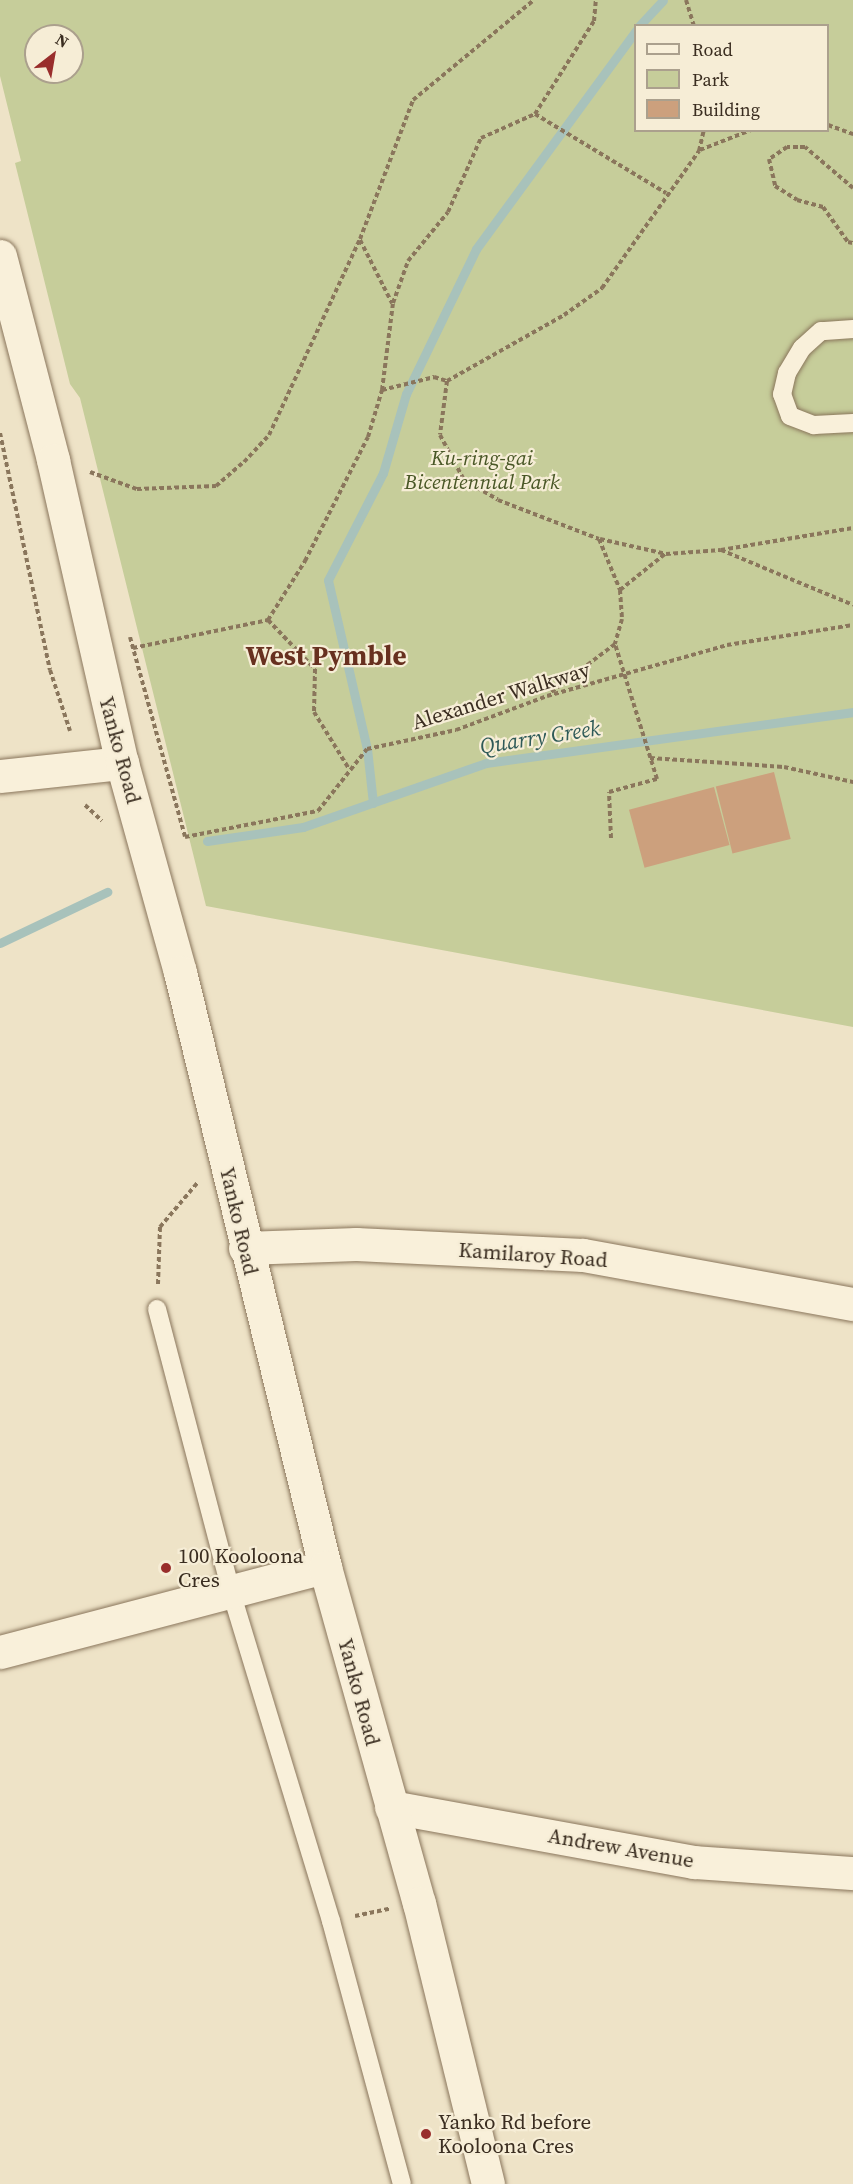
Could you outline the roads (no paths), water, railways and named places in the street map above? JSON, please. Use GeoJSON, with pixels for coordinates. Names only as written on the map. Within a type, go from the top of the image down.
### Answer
{"type":"FeatureCollection","features":[{"type":"Feature","properties":{"kind":"main road","name":"Yanko Road"},"geometry":{"type":"LineString","coordinates":[[0,256],[53,460],[122,763],[180,972],[245,1248],[325,1568],[419,1903],[488,2184]]}},
{"type":"Feature","properties":{"kind":"main road"},"geometry":{"type":"LineString","coordinates":[[0,776],[122,763]]}},
{"type":"Feature","properties":{"kind":"main road","name":"Kamilaroy Road"},"geometry":{"type":"LineString","coordinates":[[245,1248],[356,1244],[583,1255],[853,1304]]}},
{"type":"Feature","properties":{"kind":"main road"},"geometry":{"type":"LineString","coordinates":[[0,1652],[232,1595],[325,1568]]}},
{"type":"Feature","properties":{"kind":"main road","name":"Andrew Avenue"},"geometry":{"type":"LineString","coordinates":[[391,1807],[694,1862],[853,1873]]}},
{"type":"Feature","properties":{"kind":"lane"},"geometry":{"type":"LineString","coordinates":[[853,329],[821,331],[814,337],[787,373],[782,394],[790,416],[814,425],[853,423]]}},
{"type":"Feature","properties":{"kind":"lane"},"geometry":{"type":"LineString","coordinates":[[157,1309],[232,1595],[331,1921],[402,2184]]}},
{"type":"Feature","properties":{"kind":"waterway"},"geometry":{"type":"LineString","coordinates":[[641,24],[663,0]]}},
{"type":"Feature","properties":{"kind":"waterway"},"geometry":{"type":"LineString","coordinates":[[373,803],[367,749],[328,580],[383,473],[406,394],[476,249],[634,33]]}},
{"type":"Feature","properties":{"kind":"waterway","name":"Quarry Creek"},"geometry":{"type":"LineString","coordinates":[[207,841],[303,827],[486,763],[853,712]]}},
{"type":"Feature","properties":{"kind":"waterway","name":"Quarry Creek"},"geometry":{"type":"LineString","coordinates":[[0,943],[107,892]]}},
{"type":"Feature","properties":{"kind":"place","name":"100 Kooloona Cres"},"geometry":{"type":"Point","coordinates":[166,1568]}},
{"type":"Feature","properties":{"kind":"place","name":"Yanko Rd before Kooloona Cres"},"geometry":{"type":"Point","coordinates":[426,2134]}},
{"type":"Feature","properties":{"kind":"district","name":"West Pymble"},"geometry":{"type":"Point","coordinates":[326,656]}},
{"type":"Feature","properties":{"kind":"park label","name":"Ku-ring-gai Bicentennial Park"},"geometry":{"type":"Point","coordinates":[482,470]}}]}
